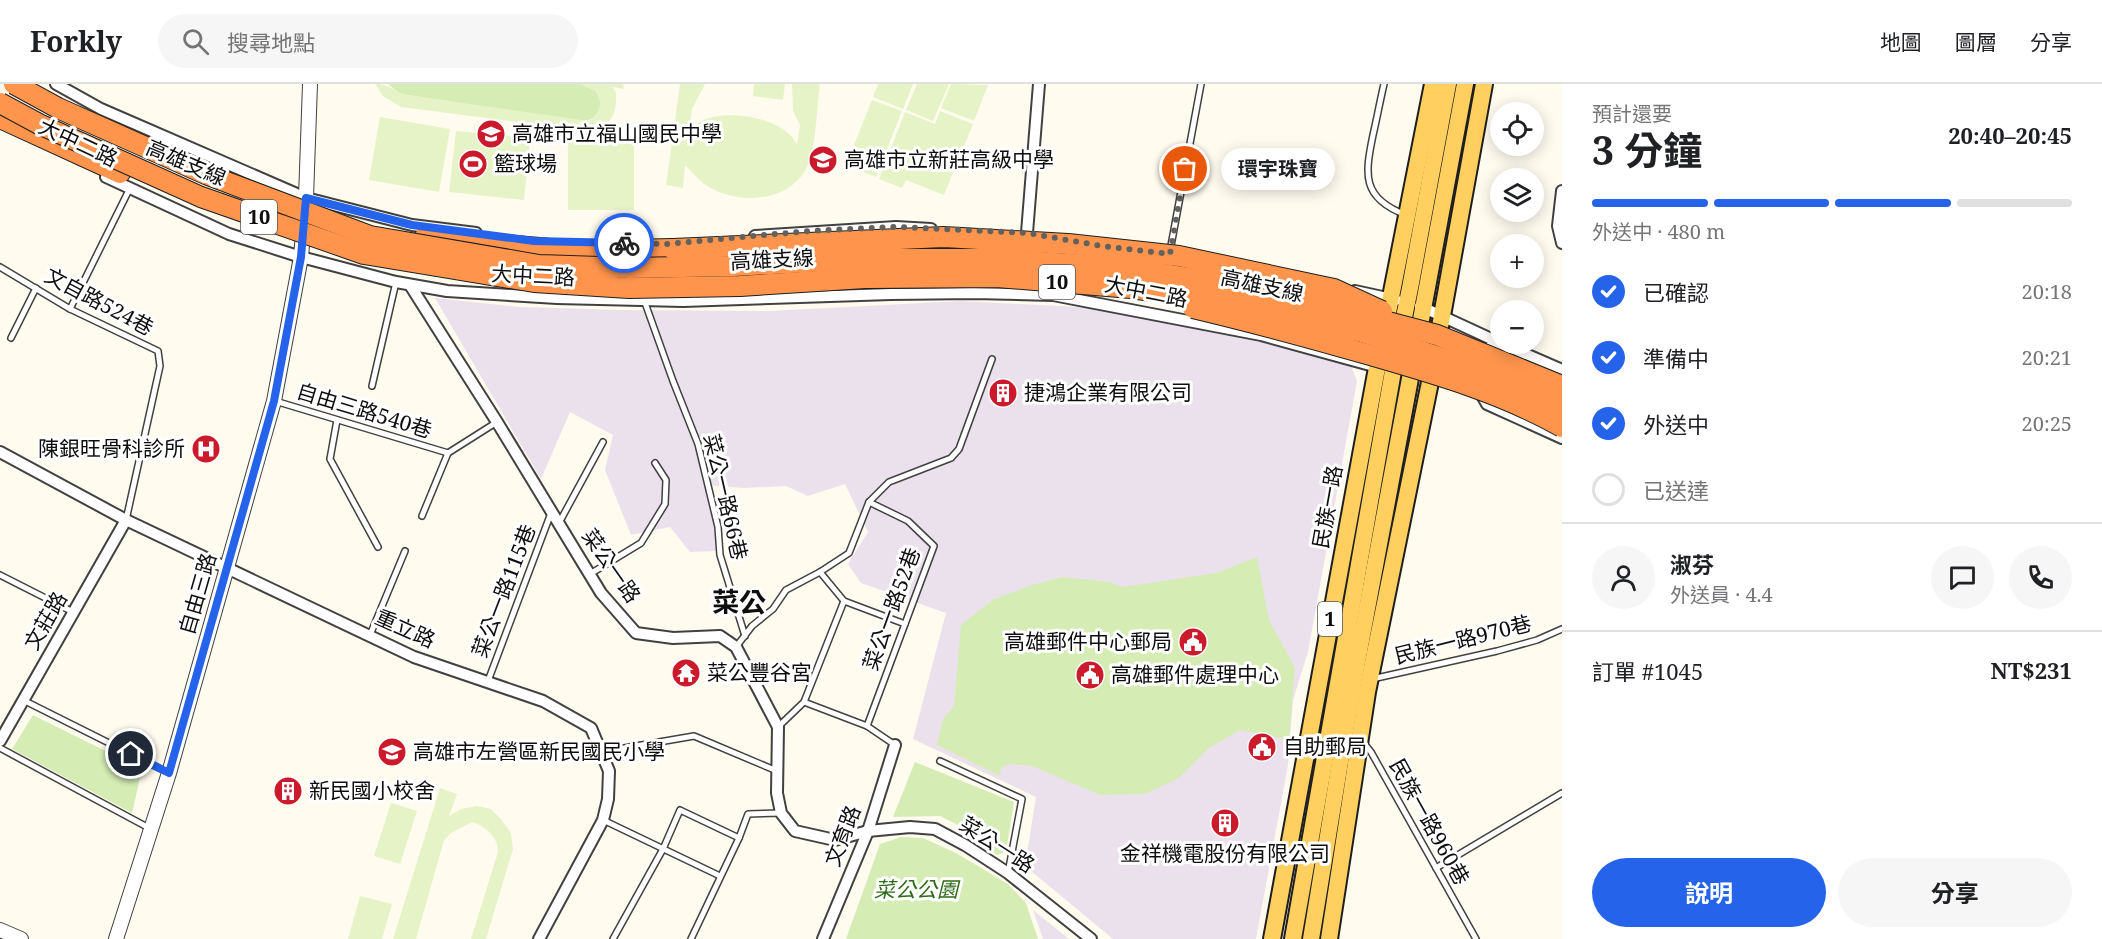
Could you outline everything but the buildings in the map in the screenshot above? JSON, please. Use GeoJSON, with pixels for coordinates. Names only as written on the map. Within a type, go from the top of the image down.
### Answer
{"type":"FeatureCollection","features":[{"type":"Feature","properties":{"kind":"highway","name":"高雄支線"},"geometry":{"type":"LineString","coordinates":[[14,84],[58,108],[208,176],[370,236],[539,265],[630,268],[734,267],[862,259],[999,259],[1127,268],[1272,294],[1437,335],[1562,386]]}},
{"type":"Feature","properties":{"kind":"highway","name":"高雄支線"},"geometry":{"type":"LineString","coordinates":[[0,103],[39,124],[201,197],[364,254],[534,282],[628,288],[740,286],[866,278],[997,277],[1131,288],[1235,303],[1362,332],[1488,373],[1562,406]]}},
{"type":"Feature","properties":{"kind":"highway"},"geometry":{"type":"LineString","coordinates":[[0,118],[125,180],[344,259],[437,277],[534,282]]}},
{"type":"Feature","properties":{"kind":"highway"},"geometry":{"type":"LineString","coordinates":[[395,235],[574,250],[673,249],[944,237],[1068,244],[1179,256],[1334,289],[1437,335]]}},
{"type":"Feature","properties":{"kind":"highway"},"geometry":{"type":"LineString","coordinates":[[1131,288],[1178,305],[1268,326],[1446,376],[1558,421]]}},
{"type":"Feature","properties":{"kind":"highway"},"geometry":{"type":"LineString","coordinates":[[1476,395],[1558,421]]}},
{"type":"Feature","properties":{"kind":"main road","name":"民族一路"},"geometry":{"type":"LineString","coordinates":[[1399,301],[1407,216],[1433,84]]}},
{"type":"Feature","properties":{"kind":"main road","name":"民族一路"},"geometry":{"type":"LineString","coordinates":[[1272,939],[1385,369],[1448,84]]}},
{"type":"Feature","properties":{"kind":"main road","name":"1"},"geometry":{"type":"LineString","coordinates":[[1311,939],[1345,729],[1465,84]]}},
{"type":"Feature","properties":{"kind":"main road"},"geometry":{"type":"LineString","coordinates":[[1329,939],[1370,679],[1430,382],[1484,84]]}},
{"type":"Feature","properties":{"kind":"main road","name":"民族一路"},"geometry":{"type":"LineString","coordinates":[[1293,939],[1385,369]]}},
{"type":"Feature","properties":{"kind":"street","name":"大中二路"},"geometry":{"type":"LineString","coordinates":[[56,84],[101,109],[306,198],[352,224],[395,235],[481,250],[565,254],[849,249],[1026,249],[1102,246]]}},
{"type":"Feature","properties":{"kind":"street","name":"自由三路"},"geometry":{"type":"LineString","coordinates":[[116,939],[169,773],[274,401],[301,257],[306,198],[310,84]]}},
{"type":"Feature","properties":{"kind":"street"},"geometry":{"type":"LineString","coordinates":[[1023,294],[1039,84]]}},
{"type":"Feature","properties":{"kind":"street","name":"大中二路"},"geometry":{"type":"LineString","coordinates":[[0,126],[23,139],[125,180],[228,234],[301,257],[410,285],[447,291],[557,298],[683,301],[891,294],[1053,295],[1261,335],[1410,376],[1476,395],[1486,404],[1562,438]]}},
{"type":"Feature","properties":{"kind":"street"},"geometry":{"type":"LineString","coordinates":[[1562,191],[1558,226],[1562,243]]}},
{"type":"Feature","properties":{"kind":"street","name":"大中二路"},"geometry":{"type":"LineString","coordinates":[[306,198],[412,225],[534,241],[666,244],[809,231],[896,227],[1027,233],[1266,271],[1399,301],[1442,315],[1490,338]]}},
{"type":"Feature","properties":{"kind":"street","name":"菜公一路"},"geometry":{"type":"LineString","coordinates":[[410,285],[601,593],[636,633],[673,638],[720,636],[736,646]]}},
{"type":"Feature","properties":{"kind":"street"},"geometry":{"type":"LineString","coordinates":[[1476,395],[1464,374],[1473,351],[1490,346]]}},
{"type":"Feature","properties":{"kind":"street","name":"大中二路"},"geometry":{"type":"LineString","coordinates":[[1525,354],[1562,370]]}},
{"type":"Feature","properties":{"kind":"street","name":"重立路"},"geometry":{"type":"LineString","coordinates":[[0,452],[126,520],[414,657],[543,701],[591,728],[609,771],[608,800],[603,820],[539,939]]}},
{"type":"Feature","properties":{"kind":"street","name":"文莊路"},"geometry":{"type":"LineString","coordinates":[[0,741],[4,725],[23,700],[126,520]]}},
{"type":"Feature","properties":{"kind":"street"},"geometry":{"type":"LineString","coordinates":[[736,646],[778,727],[777,793],[781,813]]}},
{"type":"Feature","properties":{"kind":"street","name":"文育路"},"geometry":{"type":"LineString","coordinates":[[823,939],[868,831],[895,746]]}},
{"type":"Feature","properties":{"kind":"street","name":"菜公一路"},"geometry":{"type":"LineString","coordinates":[[781,813],[795,831],[835,840],[868,831],[910,827],[935,829],[965,844],[1008,873],[1091,939]]}},
{"type":"Feature","properties":{"kind":"street"},"geometry":{"type":"LineString","coordinates":[[0,930],[20,939]]}},
{"type":"Feature","properties":{"kind":"lane"},"geometry":{"type":"LineString","coordinates":[[1170,254],[1201,84]]}},
{"type":"Feature","properties":{"kind":"lane"},"geometry":{"type":"LineString","coordinates":[[1384,84],[1366,172],[1376,196],[1395,211],[1407,216]]}},
{"type":"Feature","properties":{"kind":"lane"},"geometry":{"type":"LineString","coordinates":[[70,309],[125,180]]}},
{"type":"Feature","properties":{"kind":"lane","name":"文自路524巷"},"geometry":{"type":"LineString","coordinates":[[0,267],[70,309],[158,351],[160,366],[126,520]]}},
{"type":"Feature","properties":{"kind":"lane"},"geometry":{"type":"LineString","coordinates":[[372,386],[396,282]]}},
{"type":"Feature","properties":{"kind":"lane"},"geometry":{"type":"LineString","coordinates":[[11,338],[36,288]]}},
{"type":"Feature","properties":{"kind":"lane","name":"菜公一路66巷"},"geometry":{"type":"LineString","coordinates":[[644,300],[698,444],[718,527],[720,555],[746,636]]}},
{"type":"Feature","properties":{"kind":"lane"},"geometry":{"type":"LineString","coordinates":[[736,646],[752,626],[773,609],[786,590],[849,553],[869,502],[889,482],[951,458],[959,449],[992,359]]}},
{"type":"Feature","properties":{"kind":"lane","name":"自由三路540巷"},"geometry":{"type":"LineString","coordinates":[[274,401],[448,453],[422,516]]}},
{"type":"Feature","properties":{"kind":"lane"},"geometry":{"type":"LineString","coordinates":[[337,420],[330,459],[378,547]]}},
{"type":"Feature","properties":{"kind":"lane"},"geometry":{"type":"LineString","coordinates":[[448,453],[497,422]]}},
{"type":"Feature","properties":{"kind":"lane"},"geometry":{"type":"LineString","coordinates":[[559,523],[603,442]]}},
{"type":"Feature","properties":{"kind":"lane"},"geometry":{"type":"LineString","coordinates":[[590,574],[641,543],[665,504],[666,480],[655,463]]}},
{"type":"Feature","properties":{"kind":"lane","name":"菜公一路52巷"},"geometry":{"type":"LineString","coordinates":[[867,726],[934,546],[908,521],[869,502]]}},
{"type":"Feature","properties":{"kind":"lane","name":"菜公一路115巷"},"geometry":{"type":"LineString","coordinates":[[488,682],[552,512]]}},
{"type":"Feature","properties":{"kind":"lane"},"geometry":{"type":"LineString","coordinates":[[370,635],[405,551]]}},
{"type":"Feature","properties":{"kind":"lane"},"geometry":{"type":"LineString","coordinates":[[820,572],[844,601],[905,624]]}},
{"type":"Feature","properties":{"kind":"lane"},"geometry":{"type":"LineString","coordinates":[[0,575],[73,612]]}},
{"type":"Feature","properties":{"kind":"lane"},"geometry":{"type":"LineString","coordinates":[[778,727],[804,702],[844,601]]}},
{"type":"Feature","properties":{"kind":"lane","name":"民族一路970巷"},"geometry":{"type":"LineString","coordinates":[[1370,679],[1507,648],[1537,640],[1562,629]]}},
{"type":"Feature","properties":{"kind":"lane"},"geometry":{"type":"LineString","coordinates":[[23,700],[169,773]]}},
{"type":"Feature","properties":{"kind":"lane"},"geometry":{"type":"LineString","coordinates":[[804,702],[867,726],[895,746]]}},
{"type":"Feature","properties":{"kind":"lane","name":"民族一路960巷"},"geometry":{"type":"LineString","coordinates":[[1345,729],[1360,739],[1371,752],[1476,939]]}},
{"type":"Feature","properties":{"kind":"lane"},"geometry":{"type":"LineString","coordinates":[[602,752],[694,736],[777,771]]}},
{"type":"Feature","properties":{"kind":"lane"},"geometry":{"type":"LineString","coordinates":[[0,748],[152,830]]}},
{"type":"Feature","properties":{"kind":"lane"},"geometry":{"type":"LineString","coordinates":[[940,761],[1022,799],[1008,873]]}},
{"type":"Feature","properties":{"kind":"lane"},"geometry":{"type":"LineString","coordinates":[[1436,868],[1562,793]]}},
{"type":"Feature","properties":{"kind":"lane"},"geometry":{"type":"LineString","coordinates":[[613,939],[663,849],[680,810],[739,838]]}},
{"type":"Feature","properties":{"kind":"lane"},"geometry":{"type":"LineString","coordinates":[[691,939],[748,814],[781,813]]}},
{"type":"Feature","properties":{"kind":"lane"},"geometry":{"type":"LineString","coordinates":[[603,820],[720,876]]}},
{"type":"Feature","properties":{"kind":"shaded area"},"geometry":{"type":"Polygon","coordinates":[[[435,298],[520,307],[624,310],[769,311],[960,301],[1080,307],[1188,322],[1351,365],[1357,381],[1308,652],[1293,700],[1288,765],[1256,939],[1113,939],[1025,866],[1036,797],[913,739],[946,613],[861,583],[848,564],[868,532],[845,484],[808,496],[786,486],[744,488],[705,485],[717,532],[716,551],[690,552],[670,527],[631,535],[605,470],[613,435],[570,412],[541,479],[435,298]]]}},
{"type":"Feature","properties":{"kind":"shaded area"},"geometry":{"type":"Polygon","coordinates":[[[1033,910],[1069,939],[1043,939],[1033,910]]]}},
{"type":"Feature","properties":{"kind":"green space"},"geometry":{"type":"Polygon","coordinates":[[[375,84],[384,85],[407,95],[589,121],[598,112],[600,100],[596,91],[581,84],[623,84],[624,89],[612,87],[616,92],[614,113],[602,126],[587,131],[401,107],[383,96],[375,84]]]}},
{"type":"Feature","properties":{"kind":"green space"},"geometry":{"type":"Polygon","coordinates":[[[388,84],[581,84],[596,91],[601,102],[595,116],[581,121],[407,95],[399,93],[388,84]]]}},
{"type":"Feature","properties":{"kind":"green space"},"geometry":{"type":"Polygon","coordinates":[[[680,84],[705,84],[692,109],[689,132],[697,123],[710,118],[726,115],[744,116],[761,119],[777,126],[789,134],[797,145],[800,125],[793,111],[792,84],[820,84],[814,142],[805,171],[786,189],[773,195],[760,197],[747,198],[721,193],[702,182],[685,165],[683,188],[666,185],[680,84]]]}},
{"type":"Feature","properties":{"kind":"green space"},"geometry":{"type":"Polygon","coordinates":[[[754,84],[785,84],[783,100],[753,96],[754,84]]]}},
{"type":"Feature","properties":{"kind":"green space"},"geometry":{"type":"Polygon","coordinates":[[[878,84],[913,84],[903,109],[873,97],[878,84]]]}},
{"type":"Feature","properties":{"kind":"green space"},"geometry":{"type":"Polygon","coordinates":[[[917,84],[949,84],[933,121],[906,110],[917,84]]]}},
{"type":"Feature","properties":{"kind":"green space"},"geometry":{"type":"Polygon","coordinates":[[[951,84],[988,85],[974,121],[941,108],[951,84]]]}},
{"type":"Feature","properties":{"kind":"green space"},"geometry":{"type":"Polygon","coordinates":[[[872,100],[902,111],[876,177],[846,165],[872,100]]]}},
{"type":"Feature","properties":{"kind":"green space"},"geometry":{"type":"Polygon","coordinates":[[[940,111],[973,124],[944,195],[906,180],[902,188],[879,179],[905,112],[935,124],[940,111]]]}},
{"type":"Feature","properties":{"kind":"green space"},"geometry":{"type":"Polygon","coordinates":[[[380,117],[450,129],[439,192],[369,180],[380,117]]]}},
{"type":"Feature","properties":{"kind":"green space"},"geometry":{"type":"Polygon","coordinates":[[[456,131],[530,138],[524,200],[449,192],[456,131]]]}},
{"type":"Feature","properties":{"kind":"green space"},"geometry":{"type":"Polygon","coordinates":[[[568,138],[634,138],[634,210],[568,210],[568,138]]]}},
{"type":"Feature","properties":{"kind":"green space"},"geometry":{"type":"Polygon","coordinates":[[[1257,557],[1269,620],[1295,668],[1289,740],[1240,730],[1209,748],[1179,778],[1145,794],[1100,795],[1032,766],[1009,764],[1001,768],[1000,776],[937,745],[943,719],[954,706],[961,625],[994,599],[1062,577],[1110,582],[1122,587],[1216,573],[1257,557]]]}},
{"type":"Feature","properties":{"kind":"green space"},"geometry":{"type":"Polygon","coordinates":[[[33,715],[142,769],[132,813],[12,749],[33,715]]]}},
{"type":"Feature","properties":{"kind":"green space"},"geometry":{"type":"Polygon","coordinates":[[[915,762],[1014,802],[1006,852],[997,855],[956,824],[940,816],[893,817],[915,762]]]}},
{"type":"Feature","properties":{"kind":"green space"},"geometry":{"type":"Polygon","coordinates":[[[440,788],[457,794],[449,816],[461,809],[477,806],[491,809],[511,833],[513,849],[486,939],[471,939],[498,852],[491,833],[472,822],[451,833],[444,840],[416,939],[393,939],[440,788]]]}},
{"type":"Feature","properties":{"kind":"green space"},"geometry":{"type":"Polygon","coordinates":[[[391,803],[417,811],[400,864],[374,856],[391,803]]]}},
{"type":"Feature","properties":{"kind":"green space","name":"菜公公園"},"geometry":{"type":"Polygon","coordinates":[[[901,837],[923,838],[956,853],[1008,884],[1026,903],[1038,939],[846,939],[880,844],[901,837]]]}},
{"type":"Feature","properties":{"kind":"green space"},"geometry":{"type":"Polygon","coordinates":[[[360,896],[392,904],[382,939],[348,939],[360,896]]]}},
{"type":"Feature","properties":{"kind":"way so far"},"geometry":{"type":"LineString","coordinates":[[624,243],[666,244],[809,231],[896,227],[1027,233],[1102,246],[1170,254],[1185,169]]}},
{"type":"Feature","properties":{"kind":"place","name":"高雄市立福山國民中學"},"geometry":{"type":"Point","coordinates":[491,134]}},
{"type":"Feature","properties":{"kind":"place","name":"高雄市立新莊高級中學"},"geometry":{"type":"Point","coordinates":[823,160]}},
{"type":"Feature","properties":{"kind":"place","name":"籃球場"},"geometry":{"type":"Point","coordinates":[473,164]}},
{"type":"Feature","properties":{"kind":"place","name":"環宇珠寶"},"geometry":{"type":"Point","coordinates":[1185,169]}},
{"type":"Feature","properties":{"kind":"place","name":"捷鴻企業有限公司"},"geometry":{"type":"Point","coordinates":[1003,393]}},
{"type":"Feature","properties":{"kind":"place","name":"陳銀旺骨科診所"},"geometry":{"type":"Point","coordinates":[206,449]}},
{"type":"Feature","properties":{"kind":"place","name":"高雄郵件中心郵局"},"geometry":{"type":"Point","coordinates":[1193,642]}},
{"type":"Feature","properties":{"kind":"place","name":"菜公豐谷宮"},"geometry":{"type":"Point","coordinates":[686,673]}},
{"type":"Feature","properties":{"kind":"place","name":"高雄郵件處理中心"},"geometry":{"type":"Point","coordinates":[1090,675]}},
{"type":"Feature","properties":{"kind":"place","name":"自助郵局"},"geometry":{"type":"Point","coordinates":[1262,747]}},
{"type":"Feature","properties":{"kind":"place","name":"高雄市左營區新民國民小學"},"geometry":{"type":"Point","coordinates":[392,752]}},
{"type":"Feature","properties":{"kind":"place","name":"新民國小校舍"},"geometry":{"type":"Point","coordinates":[288,791]}},
{"type":"Feature","properties":{"kind":"place","name":"金祥機電股份有限公司"},"geometry":{"type":"Point","coordinates":[1225,823]}},
{"type":"Feature","properties":{"kind":"district","name":"菜公"},"geometry":{"type":"Point","coordinates":[739,603]}},
{"type":"Feature","properties":{"kind":"route"},"geometry":{"type":"LineString","coordinates":[[131,754],[169,773],[274,401],[301,257],[306,198],[412,225],[534,241],[624,243]]}}]}
